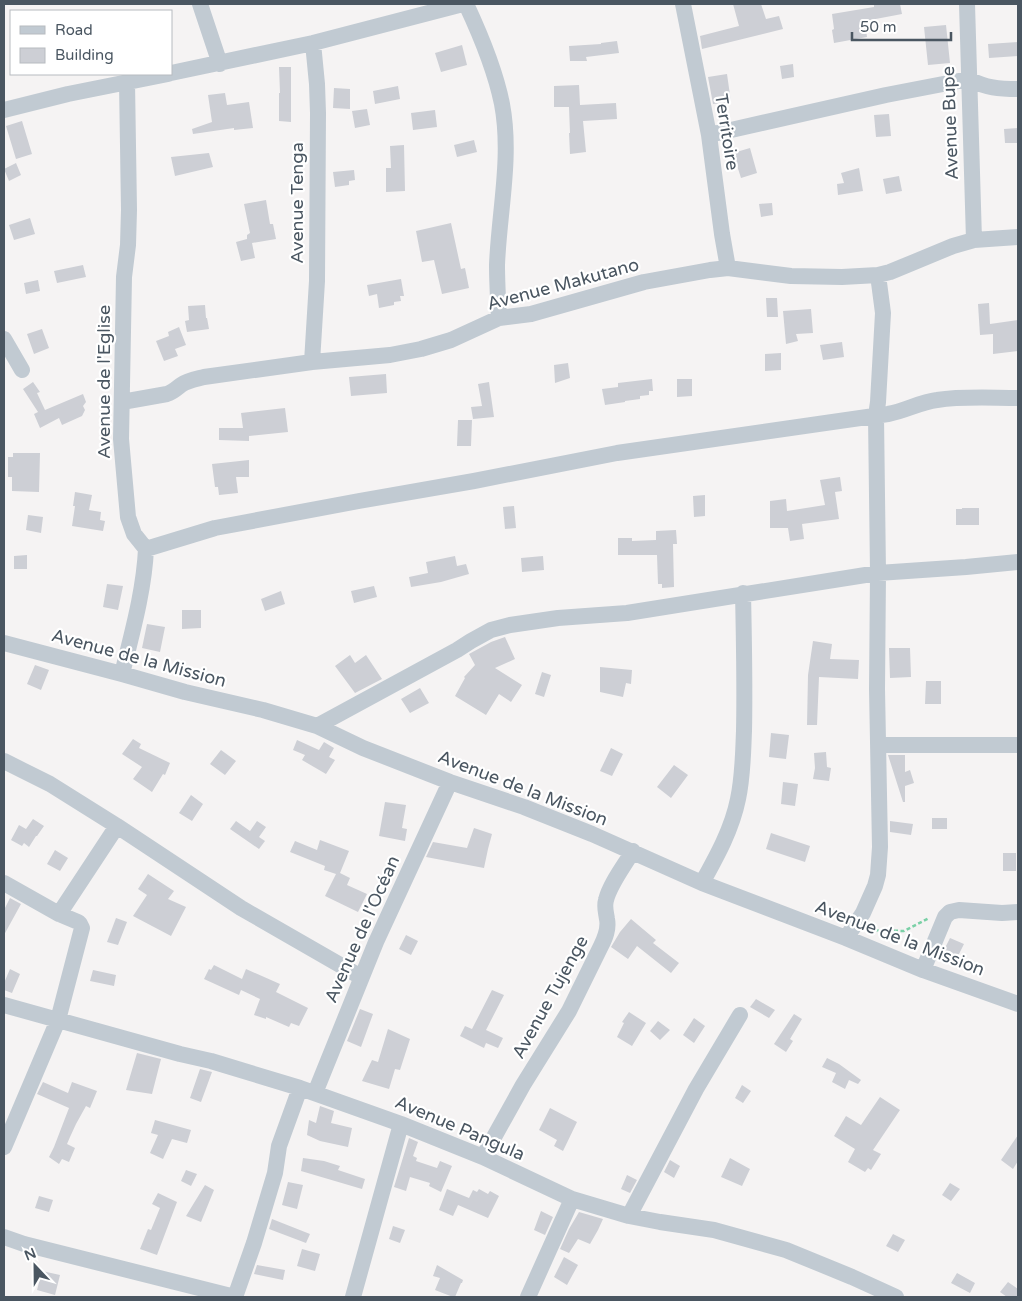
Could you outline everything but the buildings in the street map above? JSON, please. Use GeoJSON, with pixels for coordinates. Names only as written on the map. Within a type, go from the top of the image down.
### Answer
{"type":"FeatureCollection","features":[{"type":"Feature","properties":{"kind":"street"},"geometry":{"type":"LineString","coordinates":[[200,4],[220,64]]}},
{"type":"Feature","properties":{"kind":"street"},"geometry":{"type":"LineString","coordinates":[[172,73],[313,44],[465,4],[485,44],[502,104],[505,127],[505,160],[497,265],[499,318]]}},
{"type":"Feature","properties":{"kind":"street","name":"Territoire"},"geometry":{"type":"LineString","coordinates":[[683,4],[709,134],[728,268]]}},
{"type":"Feature","properties":{"kind":"street","name":"Avenue Bupe"},"geometry":{"type":"LineString","coordinates":[[967,4],[974,240]]}},
{"type":"Feature","properties":{"kind":"street","name":"Avenue Tenga"},"geometry":{"type":"LineString","coordinates":[[312,362],[317,281],[318,113],[313,44]]}},
{"type":"Feature","properties":{"kind":"street"},"geometry":{"type":"LineString","coordinates":[[4,110],[68,94],[160,75]]}},
{"type":"Feature","properties":{"kind":"street"},"geometry":{"type":"LineString","coordinates":[[709,134],[969,79],[978,84],[996,88],[1018,89]]}},
{"type":"Feature","properties":{"kind":"street","name":"Avenue de l'Eglise"},"geometry":{"type":"LineString","coordinates":[[127,82],[129,218],[124,277],[121,439],[128,517],[134,534],[146,549]]}},
{"type":"Feature","properties":{"kind":"street","name":"Avenue Makutano"},"geometry":{"type":"LineString","coordinates":[[122,402],[167,394],[193,379],[312,362],[390,355],[420,349],[452,340],[499,318],[531,314],[644,282],[728,268],[791,276],[842,277],[878,275],[890,272],[953,246],[974,240],[1018,237]]}},
{"type":"Feature","properties":{"kind":"street"},"geometry":{"type":"LineString","coordinates":[[846,938],[863,913],[873,892],[878,874],[881,829],[876,416],[882,354],[883,313],[878,275]]}},
{"type":"Feature","properties":{"kind":"street"},"geometry":{"type":"LineString","coordinates":[[4,339],[22,370]]}},
{"type":"Feature","properties":{"kind":"street"},"geometry":{"type":"LineString","coordinates":[[122,674],[145,572],[146,549],[214,528],[618,453],[900,412],[935,400],[952,398],[1018,398]]}},
{"type":"Feature","properties":{"kind":"street"},"geometry":{"type":"LineString","coordinates":[[317,726],[491,630],[558,618],[627,613],[878,573],[1018,562]]}},
{"type":"Feature","properties":{"kind":"street"},"geometry":{"type":"LineString","coordinates":[[702,883],[718,854],[732,822],[743,768],[743,594]]}},
{"type":"Feature","properties":{"kind":"street","name":"Avenue de la Mission"},"geometry":{"type":"LineString","coordinates":[[4,643],[185,692],[263,710],[317,726],[363,748],[592,834],[702,883],[846,938],[923,970],[1018,1004]]}},
{"type":"Feature","properties":{"kind":"street"},"geometry":{"type":"LineString","coordinates":[[879,745],[1018,745]]}},
{"type":"Feature","properties":{"kind":"street"},"geometry":{"type":"LineString","coordinates":[[4,761],[50,784],[240,908],[361,977]]}},
{"type":"Feature","properties":{"kind":"street","name":"Avenue de l'Océan"},"geometry":{"type":"LineString","coordinates":[[235,1297],[254,1243],[275,1173],[279,1146],[361,977],[450,782]]}},
{"type":"Feature","properties":{"kind":"street"},"geometry":{"type":"LineString","coordinates":[[59,914],[117,826]]}},
{"type":"Feature","properties":{"kind":"street","name":"Avenue Tujenge"},"geometry":{"type":"LineString","coordinates":[[483,1157],[523,1085],[569,1011],[602,946],[607,931],[606,899],[614,882],[633,852]]}},
{"type":"Feature","properties":{"kind":"street"},"geometry":{"type":"LineString","coordinates":[[4,883],[80,924],[82,928],[58,1020],[4,1147]]}},
{"type":"Feature","properties":{"kind":"street"},"geometry":{"type":"LineString","coordinates":[[923,970],[950,912],[959,910],[1002,913],[1018,912]]}},
{"type":"Feature","properties":{"kind":"street","name":"Avenue Pangula"},"geometry":{"type":"LineString","coordinates":[[4,1005],[211,1061],[307,1090],[401,1124],[483,1157],[572,1199],[629,1216],[714,1230],[786,1250],[896,1297]]}},
{"type":"Feature","properties":{"kind":"street"},"geometry":{"type":"LineString","coordinates":[[629,1216],[696,1089],[740,1015]]}},
{"type":"Feature","properties":{"kind":"street"},"geometry":{"type":"LineString","coordinates":[[353,1297],[401,1124]]}},
{"type":"Feature","properties":{"kind":"street"},"geometry":{"type":"LineString","coordinates":[[528,1297],[572,1199]]}},
{"type":"Feature","properties":{"kind":"street"},"geometry":{"type":"LineString","coordinates":[[4,1237],[235,1297]]}},
{"type":"Feature","properties":{"kind":"path"},"geometry":{"type":"LineString","coordinates":[[846,938],[858,931],[904,931],[932,916],[946,918]]}}]}
